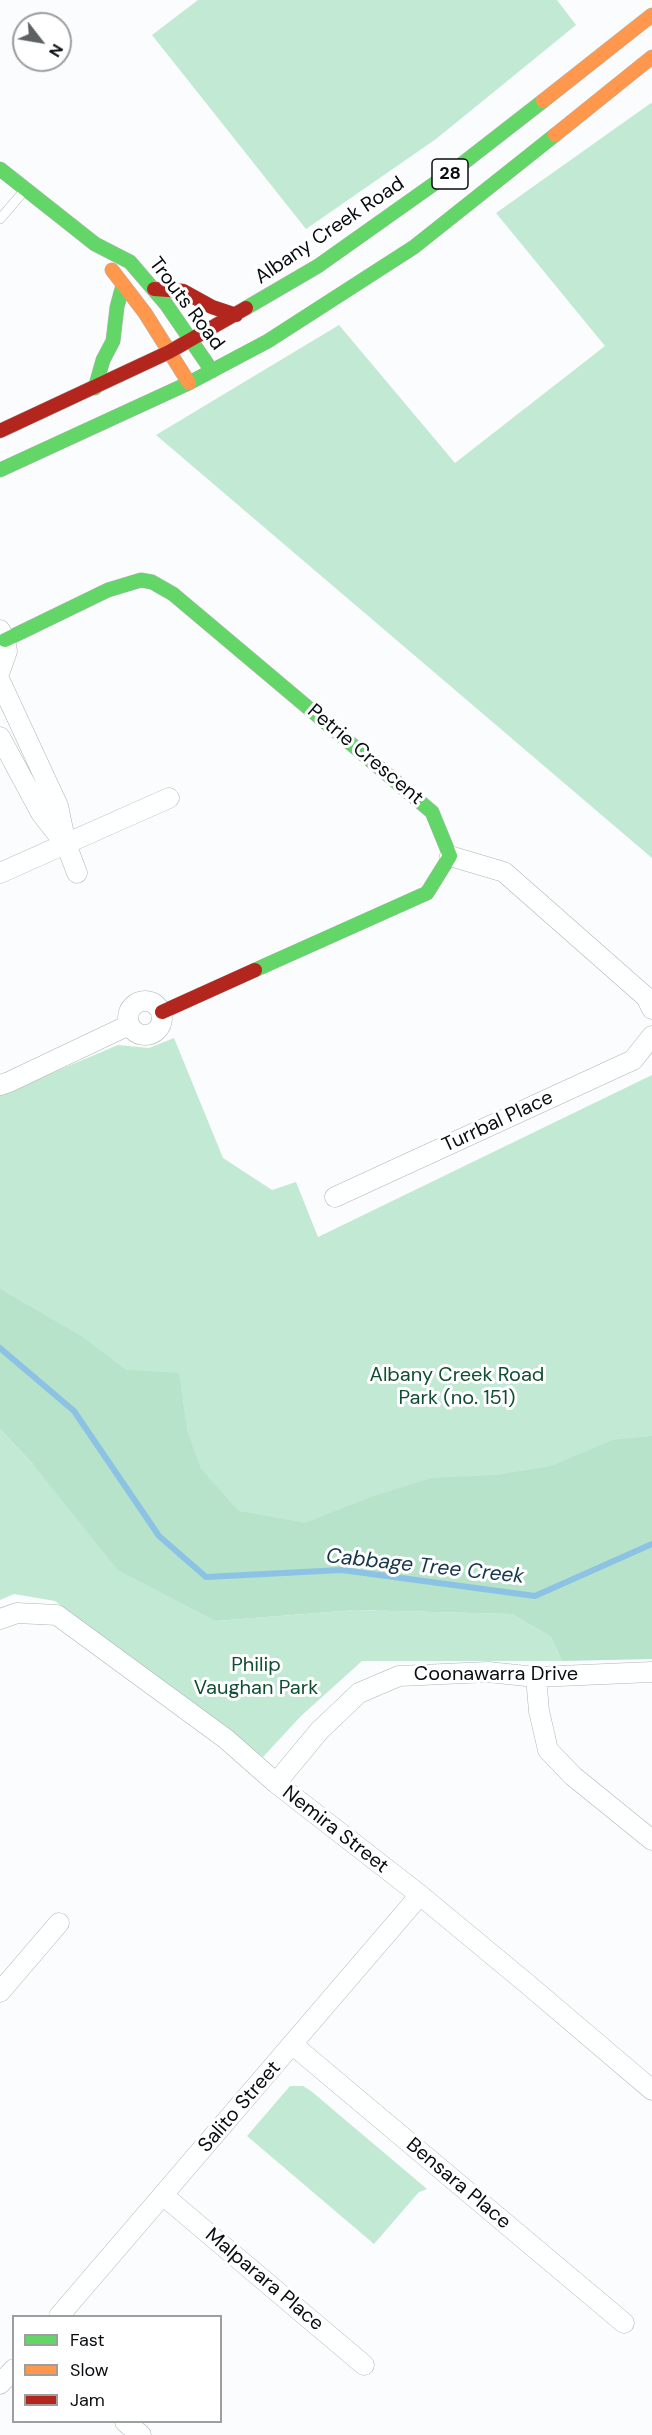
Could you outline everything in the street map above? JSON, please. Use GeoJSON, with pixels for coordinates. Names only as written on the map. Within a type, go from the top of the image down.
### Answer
{"type":"FeatureCollection","features":[{"type":"Feature","properties":{"kind":"main road","name":"Albany Creek Road"},"geometry":{"type":"LineString","coordinates":[[0,431],[169,352],[318,266],[375,228],[462,164],[652,15]]}},
{"type":"Feature","properties":{"kind":"main road","name":"28"},"geometry":{"type":"LineString","coordinates":[[0,470],[189,383],[284,331],[405,253],[652,57]]}},
{"type":"Feature","properties":{"kind":"main road","name":"Trouts Road"},"geometry":{"type":"LineString","coordinates":[[0,169],[95,244],[130,262],[154,289],[212,371]]}},
{"type":"Feature","properties":{"kind":"main road","name":"Trouts Road"},"geometry":{"type":"LineString","coordinates":[[95,244],[145,313],[189,383]]}},
{"type":"Feature","properties":{"kind":"main road"},"geometry":{"type":"LineString","coordinates":[[94,388],[112,341],[123,285]]}},
{"type":"Feature","properties":{"kind":"main road"},"geometry":{"type":"LineString","coordinates":[[154,289],[183,291],[212,307],[236,315]]}},
{"type":"Feature","properties":{"kind":"main road","name":"Petrie Crescent"},"geometry":{"type":"LineString","coordinates":[[3,635],[108,590],[141,580],[152,582],[172,594],[432,812],[450,856]]}},
{"type":"Feature","properties":{"kind":"main road"},"geometry":{"type":"LineString","coordinates":[[162,1012],[426,893],[450,856]]}},
{"type":"Feature","properties":{"kind":"street"},"geometry":{"type":"LineString","coordinates":[[0,670],[7,651],[3,635]]}},
{"type":"Feature","properties":{"kind":"street"},"geometry":{"type":"LineString","coordinates":[[0,681],[58,806],[66,844],[77,873]]}},
{"type":"Feature","properties":{"kind":"street"},"geometry":{"type":"LineString","coordinates":[[0,737],[41,813],[66,844]]}},
{"type":"Feature","properties":{"kind":"street"},"geometry":{"type":"LineString","coordinates":[[0,873],[169,798]]}},
{"type":"Feature","properties":{"kind":"street"},"geometry":{"type":"LineString","coordinates":[[450,856],[504,872],[646,997],[652,1009]]}},
{"type":"Feature","properties":{"kind":"street"},"geometry":{"type":"LineString","coordinates":[[0,1085],[129,1025],[129,1011],[139,1002],[148,1001],[162,1012]]}},
{"type":"Feature","properties":{"kind":"street","name":"Turrbal Place"},"geometry":{"type":"LineString","coordinates":[[335,1197],[633,1060],[652,1036]]}},
{"type":"Feature","properties":{"kind":"street","name":"Nemira Street"},"geometry":{"type":"LineString","coordinates":[[0,1619],[17,1613],[57,1615],[226,1739],[276,1783],[420,1895],[652,2090]]}},
{"type":"Feature","properties":{"kind":"street","name":"Coonawarra Drive"},"geometry":{"type":"LineString","coordinates":[[276,1783],[320,1730],[358,1694],[399,1676],[488,1672],[536,1677],[652,1672]]}},
{"type":"Feature","properties":{"kind":"street"},"geometry":{"type":"LineString","coordinates":[[536,1677],[539,1711],[548,1750],[573,1776],[652,1840]]}},
{"type":"Feature","properties":{"kind":"street","name":"Salito Street"},"geometry":{"type":"LineString","coordinates":[[60,2315],[420,1895]]}},
{"type":"Feature","properties":{"kind":"street"},"geometry":{"type":"LineString","coordinates":[[0,1992],[59,1923]]}},
{"type":"Feature","properties":{"kind":"street","name":"Bensara Place"},"geometry":{"type":"LineString","coordinates":[[293,2045],[624,2322]]}},
{"type":"Feature","properties":{"kind":"street","name":"Malparara Place"},"geometry":{"type":"LineString","coordinates":[[164,2196],[364,2365]]}},
{"type":"Feature","properties":{"kind":"street"},"geometry":{"type":"LineString","coordinates":[[0,2384],[12,2371]]}},
{"type":"Feature","properties":{"kind":"street"},"geometry":{"type":"LineString","coordinates":[[127,2423],[141,2435]]}},
{"type":"Feature","properties":{"kind":"lane"},"geometry":{"type":"LineString","coordinates":[[0,219],[25,189]]}},
{"type":"Feature","properties":{"kind":"green space"},"geometry":{"type":"Polygon","coordinates":[[[198,0],[557,0],[576,25],[436,139],[306,229],[152,35],[198,0]]]}},
{"type":"Feature","properties":{"kind":"green space"},"geometry":{"type":"Polygon","coordinates":[[[651,103],[652,858],[156,435],[339,325],[455,463],[605,346],[496,213],[651,103]]]}},
{"type":"Feature","properties":{"kind":"green space","name":"Albany Creek Road Park (no. 151)"},"geometry":{"type":"Polygon","coordinates":[[[174,1038],[223,1158],[272,1190],[296,1182],[318,1237],[652,1075],[652,1544],[206,1577],[0,1348],[0,1095],[118,1045],[149,1048],[174,1038]]]}},
{"type":"Feature","properties":{"kind":"green space"},"geometry":{"type":"Polygon","coordinates":[[[0,1289],[81,1336],[126,1370],[179,1373],[187,1431],[201,1469],[238,1511],[305,1523],[371,1497],[432,1478],[497,1475],[551,1466],[613,1440],[652,1436],[652,1659],[562,1661],[551,1637],[512,1614],[355,1610],[216,1621],[118,1570],[33,1464],[0,1429],[0,1289]]]}},
{"type":"Feature","properties":{"kind":"green space","name":"Philip Vaughan Park"},"geometry":{"type":"Polygon","coordinates":[[[0,1429],[33,1464],[216,1621],[355,1610],[512,1614],[551,1637],[562,1661],[362,1661],[301,1716],[263,1757],[55,1601],[14,1594],[0,1600],[0,1429]]]}},
{"type":"Feature","properties":{"kind":"green space"},"geometry":{"type":"Polygon","coordinates":[[[290,2086],[303,2086],[311,2091],[427,2189],[419,2192],[374,2244],[247,2136],[290,2086]]]}},
{"type":"Feature","properties":{"kind":"waterway","name":"Cabbage Tree Creek"},"geometry":{"type":"LineString","coordinates":[[0,1348],[74,1411],[159,1536],[206,1577],[342,1570],[535,1596],[652,1544]]}},
{"type":"Feature","properties":{"kind":"traffic: fast"},"geometry":{"type":"LineString","coordinates":[[246,308],[318,266],[462,164],[543,101]]}},
{"type":"Feature","properties":{"kind":"traffic: fast"},"geometry":{"type":"LineString","coordinates":[[0,470],[189,383],[268,341],[414,247],[555,135]]}},
{"type":"Feature","properties":{"kind":"traffic: fast"},"geometry":{"type":"LineString","coordinates":[[0,169],[95,244],[130,262],[166,304],[212,371]]}},
{"type":"Feature","properties":{"kind":"traffic: fast"},"geometry":{"type":"LineString","coordinates":[[95,388],[103,360],[113,341],[117,307],[123,285]]}},
{"type":"Feature","properties":{"kind":"traffic: fast"},"geometry":{"type":"LineString","coordinates":[[5,640],[108,590],[141,580],[152,582],[173,594],[432,812],[450,856],[427,893],[255,970]]}},
{"type":"Feature","properties":{"kind":"traffic: slow"},"geometry":{"type":"LineString","coordinates":[[543,101],[652,15]]}},
{"type":"Feature","properties":{"kind":"traffic: slow"},"geometry":{"type":"LineString","coordinates":[[555,135],[652,57]]}},
{"type":"Feature","properties":{"kind":"traffic: slow"},"geometry":{"type":"LineString","coordinates":[[112,270],[145,313],[189,383]]}},
{"type":"Feature","properties":{"kind":"traffic: jam"},"geometry":{"type":"LineString","coordinates":[[154,289],[183,291],[212,307],[236,315]]}},
{"type":"Feature","properties":{"kind":"traffic: jam"},"geometry":{"type":"LineString","coordinates":[[0,431],[169,352],[246,308]]}},
{"type":"Feature","properties":{"kind":"traffic: jam"},"geometry":{"type":"LineString","coordinates":[[162,1012],[255,970]]}}]}
